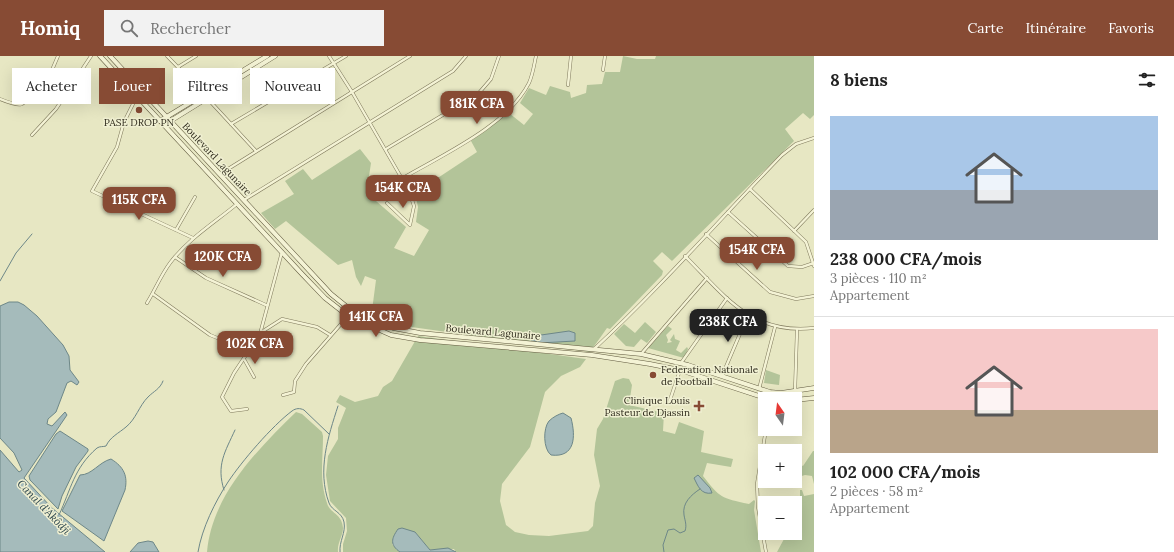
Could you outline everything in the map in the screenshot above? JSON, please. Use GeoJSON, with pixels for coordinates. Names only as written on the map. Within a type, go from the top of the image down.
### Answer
{"type":"FeatureCollection","features":[{"type":"Feature","properties":{"kind":"main road","name":"Boulevard Lagunaire"},"geometry":{"type":"LineString","coordinates":[[100,56],[111,68]]}},
{"type":"Feature","properties":{"kind":"main road","name":"Boulevard Lagunaire"},"geometry":{"type":"LineString","coordinates":[[110,56],[331,294],[349,309],[370,320],[394,328],[420,333],[641,354],[681,363],[759,389],[775,392],[814,388]]}},
{"type":"Feature","properties":{"kind":"main road"},"geometry":{"type":"LineString","coordinates":[[242,71],[267,56]]}},
{"type":"Feature","properties":{"kind":"main road"},"geometry":{"type":"LineString","coordinates":[[242,76],[275,56]]}},
{"type":"Feature","properties":{"kind":"main road","name":"Boulevard Lagunaire"},"geometry":{"type":"LineString","coordinates":[[144,104],[325,298],[348,316],[381,332],[420,340],[592,355],[680,370],[758,396]]}},
{"type":"Feature","properties":{"kind":"main road"},"geometry":{"type":"LineString","coordinates":[[160,121],[188,104]]}},
{"type":"Feature","properties":{"kind":"main road"},"geometry":{"type":"LineString","coordinates":[[164,125],[197,104]]}},
{"type":"Feature","properties":{"kind":"main road"},"geometry":{"type":"LineString","coordinates":[[802,399],[814,398]]}},
{"type":"Feature","properties":{"kind":"street"},"geometry":{"type":"LineString","coordinates":[[0,99],[17,106],[21,106],[25,102],[36,80],[44,81],[50,77],[58,56]]}},
{"type":"Feature","properties":{"kind":"street"},"geometry":{"type":"LineString","coordinates":[[32,135],[56,109],[91,56]]}},
{"type":"Feature","properties":{"kind":"street"},"geometry":{"type":"LineString","coordinates":[[167,56],[178,67],[196,56]]}},
{"type":"Feature","properties":{"kind":"street"},"geometry":{"type":"LineString","coordinates":[[329,56],[403,178],[414,206],[410,225],[387,203]]}},
{"type":"Feature","properties":{"kind":"street"},"geometry":{"type":"LineString","coordinates":[[231,124],[346,56]]}},
{"type":"Feature","properties":{"kind":"street"},"geometry":{"type":"LineString","coordinates":[[220,174],[410,56]]}},
{"type":"Feature","properties":{"kind":"street"},"geometry":{"type":"LineString","coordinates":[[244,200],[370,124],[453,71],[466,56]]}},
{"type":"Feature","properties":{"kind":"street"},"geometry":{"type":"LineString","coordinates":[[386,149],[478,94],[492,79],[499,56]]}},
{"type":"Feature","properties":{"kind":"street"},"geometry":{"type":"LineString","coordinates":[[403,178],[490,126],[505,114],[518,100],[526,87],[532,74],[536,56]]}},
{"type":"Feature","properties":{"kind":"street"},"geometry":{"type":"LineString","coordinates":[[568,85],[572,56]]}},
{"type":"Feature","properties":{"kind":"street"},"geometry":{"type":"LineString","coordinates":[[603,70],[605,56]]}},
{"type":"Feature","properties":{"kind":"street"},"geometry":{"type":"LineString","coordinates":[[133,104],[124,122],[117,147],[92,191],[193,238]]}},
{"type":"Feature","properties":{"kind":"street"},"geometry":{"type":"LineString","coordinates":[[213,104],[256,151]]}},
{"type":"Feature","properties":{"kind":"street"},"geometry":{"type":"LineString","coordinates":[[810,139],[814,135]]}},
{"type":"Feature","properties":{"kind":"street"},"geometry":{"type":"LineString","coordinates":[[594,349],[629,317],[685,256],[787,151],[796,144],[814,138]]}},
{"type":"Feature","properties":{"kind":"street"},"geometry":{"type":"LineString","coordinates":[[728,212],[788,266],[802,267],[814,264],[806,242],[750,189]]}},
{"type":"Feature","properties":{"kind":"street"},"geometry":{"type":"LineString","coordinates":[[176,230],[195,197]]}},
{"type":"Feature","properties":{"kind":"street"},"geometry":{"type":"LineString","coordinates":[[147,303],[164,272],[175,256],[193,238],[237,204]]}},
{"type":"Feature","properties":{"kind":"street"},"geometry":{"type":"LineString","coordinates":[[794,231],[814,210]]}},
{"type":"Feature","properties":{"kind":"street"},"geometry":{"type":"LineString","coordinates":[[706,234],[770,292],[796,299],[814,296]]}},
{"type":"Feature","properties":{"kind":"street"},"geometry":{"type":"LineString","coordinates":[[247,409],[231,411],[222,399],[234,372],[260,334],[266,305],[282,252]]}},
{"type":"Feature","properties":{"kind":"street"},"geometry":{"type":"LineString","coordinates":[[175,256],[206,278],[266,305]]}},
{"type":"Feature","properties":{"kind":"street"},"geometry":{"type":"LineString","coordinates":[[685,256],[727,298],[748,315],[774,327],[797,330],[814,328]]}},
{"type":"Feature","properties":{"kind":"street"},"geometry":{"type":"LineString","coordinates":[[641,354],[706,278]]}},
{"type":"Feature","properties":{"kind":"street"},"geometry":{"type":"LineString","coordinates":[[153,294],[210,335],[249,351]]}},
{"type":"Feature","properties":{"kind":"street"},"geometry":{"type":"LineString","coordinates":[[681,363],[727,298]]}},
{"type":"Feature","properties":{"kind":"street"},"geometry":{"type":"LineString","coordinates":[[722,376],[748,315]]}},
{"type":"Feature","properties":{"kind":"street"},"geometry":{"type":"LineString","coordinates":[[283,395],[294,392],[295,381],[330,335],[348,316]]}},
{"type":"Feature","properties":{"kind":"street"},"geometry":{"type":"LineString","coordinates":[[260,334],[282,319],[317,327],[330,335]]}},
{"type":"Feature","properties":{"kind":"street"},"geometry":{"type":"LineString","coordinates":[[759,389],[774,327]]}},
{"type":"Feature","properties":{"kind":"street"},"geometry":{"type":"LineString","coordinates":[[795,391],[797,330]]}},
{"type":"Feature","properties":{"kind":"street"},"geometry":{"type":"LineString","coordinates":[[244,359],[254,377]]}},
{"type":"Feature","properties":{"kind":"street"},"geometry":{"type":"LineString","coordinates":[[669,403],[680,370]]}},
{"type":"Feature","properties":{"kind":"street"},"geometry":{"type":"LineString","coordinates":[[765,436],[757,484],[758,507],[766,552]]}},
{"type":"Feature","properties":{"kind":"green space"},"geometry":{"type":"Polygon","coordinates":[[[623,56],[637,59],[655,59],[656,56],[814,56],[814,115],[810,119],[803,113],[785,129],[794,141],[672,261],[662,252],[653,261],[663,271],[662,275],[610,329],[607,328],[590,352],[397,325],[371,318],[376,280],[365,276],[361,286],[356,277],[352,260],[338,265],[286,221],[275,229],[261,213],[294,194],[285,181],[303,169],[312,180],[360,149],[371,163],[368,183],[384,182],[391,191],[376,201],[406,227],[394,248],[414,256],[429,230],[416,222],[418,207],[415,193],[477,152],[471,141],[509,113],[524,125],[533,114],[520,103],[529,88],[546,95],[550,86],[570,92],[571,98],[586,93],[587,85],[602,84],[605,72],[620,72],[623,56]]]}},
{"type":"Feature","properties":{"kind":"green space"},"geometry":{"type":"Polygon","coordinates":[[[645,322],[656,332],[647,343],[641,339],[634,347],[626,346],[614,334],[624,324],[635,333],[645,322]]]}},
{"type":"Feature","properties":{"kind":"green space"},"geometry":{"type":"Polygon","coordinates":[[[668,326],[672,329],[666,335],[668,340],[667,343],[672,342],[670,340],[674,334],[675,339],[680,341],[676,350],[681,353],[687,347],[688,349],[684,358],[648,348],[668,326]]]}},
{"type":"Feature","properties":{"kind":"green space"},"geometry":{"type":"Polygon","coordinates":[[[418,336],[586,359],[580,367],[561,376],[545,392],[530,447],[502,484],[500,501],[506,525],[515,532],[529,535],[549,536],[588,531],[593,526],[595,503],[600,486],[594,455],[597,429],[603,419],[615,381],[623,378],[629,379],[632,385],[629,405],[664,413],[663,431],[675,434],[679,422],[704,431],[701,452],[733,459],[731,467],[707,463],[703,476],[713,489],[722,496],[749,504],[754,500],[755,501],[754,510],[761,552],[456,552],[454,549],[430,550],[415,532],[392,544],[400,552],[343,552],[343,544],[347,531],[346,518],[330,501],[326,475],[328,456],[338,439],[338,428],[346,408],[336,402],[340,395],[355,402],[378,396],[383,387],[392,381],[418,336]]]}},
{"type":"Feature","properties":{"kind":"green space"},"geometry":{"type":"Polygon","coordinates":[[[766,370],[780,375],[779,385],[764,383],[766,370]]]}},
{"type":"Feature","properties":{"kind":"green space"},"geometry":{"type":"Polygon","coordinates":[[[296,412],[302,414],[322,432],[323,486],[327,503],[340,519],[343,528],[338,546],[338,552],[207,552],[211,531],[218,511],[227,493],[252,458],[296,412]]]}},
{"type":"Feature","properties":{"kind":"green space"},"geometry":{"type":"Polygon","coordinates":[[[814,451],[814,484],[812,476],[802,476],[803,466],[814,451]]]}},
{"type":"Feature","properties":{"kind":"green space"},"geometry":{"type":"Polygon","coordinates":[[[800,490],[802,490],[804,496],[814,494],[814,552],[777,552],[783,540],[802,540],[802,496],[800,496],[800,490]]]}},
{"type":"Feature","properties":{"kind":"water","name":"Canal d'Akôdji"},"geometry":{"type":"Polygon","coordinates":[[[9,302],[18,302],[24,305],[37,316],[63,345],[69,356],[70,370],[79,382],[77,385],[71,381],[67,383],[56,412],[48,419],[47,424],[52,426],[65,412],[67,415],[24,478],[52,508],[105,552],[0,552],[0,450],[19,472],[22,470],[14,453],[0,438],[0,306],[9,302]]]}},
{"type":"Feature","properties":{"kind":"water"},"geometry":{"type":"Polygon","coordinates":[[[569,331],[575,333],[575,341],[540,343],[531,340],[534,336],[569,331]]]}},
{"type":"Feature","properties":{"kind":"water"},"geometry":{"type":"Polygon","coordinates":[[[563,413],[571,418],[573,425],[572,445],[565,453],[551,455],[546,448],[545,443],[547,424],[556,416],[563,413]]]}},
{"type":"Feature","properties":{"kind":"water"},"geometry":{"type":"Polygon","coordinates":[[[60,431],[88,449],[88,451],[76,467],[62,496],[58,509],[30,480],[29,476],[56,434],[60,431]]]}},
{"type":"Feature","properties":{"kind":"water"},"geometry":{"type":"Polygon","coordinates":[[[111,459],[119,465],[124,472],[126,485],[104,541],[62,511],[80,475],[92,471],[111,459]]]}},
{"type":"Feature","properties":{"kind":"water"},"geometry":{"type":"Polygon","coordinates":[[[698,475],[710,488],[712,493],[705,493],[700,489],[694,478],[698,475]]]}},
{"type":"Feature","properties":{"kind":"water"},"geometry":{"type":"Polygon","coordinates":[[[402,528],[415,532],[430,550],[448,548],[456,552],[400,552],[394,547],[393,539],[398,529],[402,528]]]}},
{"type":"Feature","properties":{"kind":"water"},"geometry":{"type":"Polygon","coordinates":[[[148,541],[153,542],[159,552],[130,552],[138,543],[148,541]]]}},
{"type":"Feature","properties":{"kind":"waterway"},"geometry":{"type":"LineString","coordinates":[[0,281],[16,253],[32,234]]}},
{"type":"Feature","properties":{"kind":"waterway","name":"Canal d'Akôdji"},"geometry":{"type":"LineString","coordinates":[[59,515],[74,479],[83,463],[97,448],[106,446],[112,438],[129,424],[145,401],[159,388],[163,381]]}},
{"type":"Feature","properties":{"kind":"waterway"},"geometry":{"type":"LineString","coordinates":[[338,406],[325,454],[324,478],[330,506],[341,516],[344,522],[340,552]]}},
{"type":"Feature","properties":{"kind":"waterway"},"geometry":{"type":"LineString","coordinates":[[198,552],[210,516],[218,498],[228,482],[258,444],[284,417],[295,409],[302,409],[329,434]]}},
{"type":"Feature","properties":{"kind":"waterway"},"geometry":{"type":"LineString","coordinates":[[224,490],[221,466],[225,452],[235,430]]}},
{"type":"Feature","properties":{"kind":"waterway"},"geometry":{"type":"LineString","coordinates":[[664,552],[663,545],[668,530],[674,529],[680,533],[685,531],[686,525],[684,507],[690,497],[700,489]]}},
{"type":"Feature","properties":{"kind":"place","name":"PASE DROP PN"},"geometry":{"type":"Point","coordinates":[139,110]}},
{"type":"Feature","properties":{"kind":"place","name":"Federation Nationale de Football"},"geometry":{"type":"Point","coordinates":[653,375]}},
{"type":"Feature","properties":{"kind":"place","name":"Clinique Louis Pasteur de Djassin"},"geometry":{"type":"Point","coordinates":[699,406]}}]}
